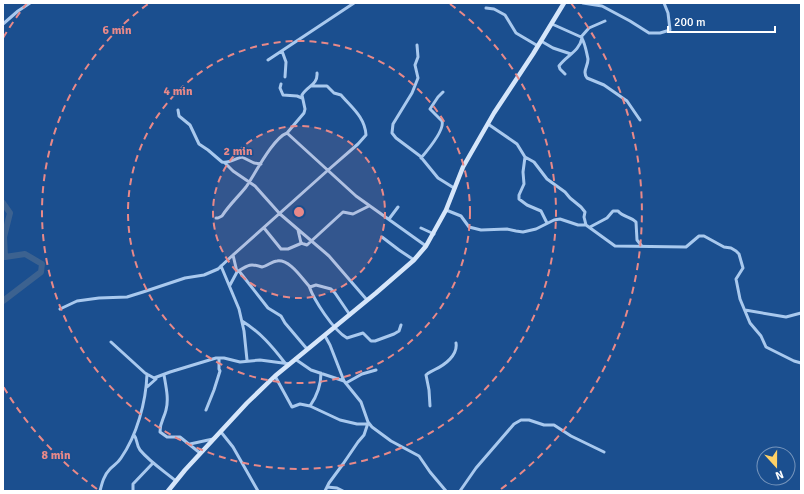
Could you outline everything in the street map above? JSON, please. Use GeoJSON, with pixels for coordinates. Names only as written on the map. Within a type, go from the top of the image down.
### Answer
{"type":"FeatureCollection","features":[{"type":"Feature","properties":{"kind":"street"},"geometry":{"type":"LineString","coordinates":[[3,24],[30,3]]}},
{"type":"Feature","properties":{"kind":"street"},"geometry":{"type":"LineString","coordinates":[[268,60],[354,3]]}},
{"type":"Feature","properties":{"kind":"street"},"geometry":{"type":"LineString","coordinates":[[168,491],[213,439],[287,363],[295,359],[335,328],[414,260],[426,246],[446,210],[463,167],[488,124],[564,3]]}},
{"type":"Feature","properties":{"kind":"street"},"geometry":{"type":"LineString","coordinates":[[583,3],[599,4],[652,33],[670,30],[668,13],[664,3]]}},
{"type":"Feature","properties":{"kind":"street"},"geometry":{"type":"LineString","coordinates":[[486,8],[494,9],[505,15],[516,32],[538,46]]}},
{"type":"Feature","properties":{"kind":"street"},"geometry":{"type":"LineString","coordinates":[[565,74],[559,67],[564,60],[580,46],[581,37],[589,28],[605,21]]}},
{"type":"Feature","properties":{"kind":"street"},"geometry":{"type":"LineString","coordinates":[[552,24],[581,37],[588,58],[585,70],[586,75],[590,80],[608,87],[627,101],[640,120]]}},
{"type":"Feature","properties":{"kind":"street"},"geometry":{"type":"LineString","coordinates":[[541,41],[554,48],[571,54]]}},
{"type":"Feature","properties":{"kind":"street"},"geometry":{"type":"LineString","coordinates":[[417,45],[419,54],[415,66],[418,78],[412,93],[393,124],[392,133],[421,158],[438,178],[454,188]]}},
{"type":"Feature","properties":{"kind":"street"},"geometry":{"type":"LineString","coordinates":[[282,51],[286,62],[285,77]]}},
{"type":"Feature","properties":{"kind":"street"},"geometry":{"type":"LineString","coordinates":[[216,218],[222,216],[249,182],[282,135],[287,133],[304,114],[305,109],[302,98],[304,91],[312,86],[317,80],[317,73]]}},
{"type":"Feature","properties":{"kind":"street"},"geometry":{"type":"LineString","coordinates":[[281,84],[281,91],[283,95],[298,96],[302,98]]}},
{"type":"Feature","properties":{"kind":"street"},"geometry":{"type":"LineString","coordinates":[[60,309],[77,301],[127,296],[184,278],[207,274],[221,266],[280,214],[366,135],[360,115],[345,101],[341,95],[331,91],[326,86],[312,86]]}},
{"type":"Feature","properties":{"kind":"street"},"geometry":{"type":"LineString","coordinates":[[421,158],[443,126],[442,121],[430,109],[443,92]]}},
{"type":"Feature","properties":{"kind":"street"},"geometry":{"type":"LineString","coordinates":[[178,110],[179,116],[190,125],[199,144],[249,182],[280,214],[338,264],[367,300]]}},
{"type":"Feature","properties":{"kind":"street"},"geometry":{"type":"LineString","coordinates":[[488,124],[517,144],[525,156],[536,164],[548,179],[582,207],[585,212],[584,217],[586,225]]}},
{"type":"Feature","properties":{"kind":"street"},"geometry":{"type":"LineString","coordinates":[[287,133],[369,206],[426,246]]}},
{"type":"Feature","properties":{"kind":"street"},"geometry":{"type":"LineString","coordinates":[[225,163],[242,156],[254,163],[261,164]]}},
{"type":"Feature","properties":{"kind":"street"},"geometry":{"type":"LineString","coordinates":[[525,156],[523,172],[524,184],[519,195],[519,199],[527,205],[541,211],[547,223]]}},
{"type":"Feature","properties":{"kind":"street"},"geometry":{"type":"LineString","coordinates":[[264,228],[281,249],[288,249],[302,243],[307,245],[312,242],[343,212],[353,214],[369,206]]}},
{"type":"Feature","properties":{"kind":"street"},"geometry":{"type":"LineString","coordinates":[[389,220],[398,206]]}},
{"type":"Feature","properties":{"kind":"street"},"geometry":{"type":"LineString","coordinates":[[446,210],[461,216],[470,227],[481,230],[507,229],[516,232],[523,232],[536,229],[554,220],[560,219],[578,225],[586,225],[615,246],[641,245],[686,247],[701,235],[714,240],[724,247],[732,248],[739,254],[743,268],[736,279],[740,299],[750,322],[761,336],[766,347],[801,363]]}},
{"type":"Feature","properties":{"kind":"street"},"geometry":{"type":"LineString","coordinates":[[590,227],[607,218],[613,211],[616,211],[636,222],[637,240],[641,245]]}},
{"type":"Feature","properties":{"kind":"street"},"geometry":{"type":"LineString","coordinates":[[421,228],[434,234]]}},
{"type":"Feature","properties":{"kind":"street"},"geometry":{"type":"LineString","coordinates":[[298,230],[300,241],[302,243]]}},
{"type":"Feature","properties":{"kind":"street"},"geometry":{"type":"LineString","coordinates":[[382,237],[414,260]]}},
{"type":"Feature","properties":{"kind":"street"},"geometry":{"type":"LineString","coordinates":[[233,255],[238,272],[266,306],[281,316],[307,349]]}},
{"type":"Feature","properties":{"kind":"street"},"geometry":{"type":"LineString","coordinates":[[230,285],[238,272],[253,264],[262,267],[276,261],[281,261],[295,270],[308,286],[313,297],[335,328],[347,338],[363,333],[371,341],[375,341],[399,331],[401,325]]}},
{"type":"Feature","properties":{"kind":"street"},"geometry":{"type":"LineString","coordinates":[[221,266],[237,303],[242,322],[247,360]]}},
{"type":"Feature","properties":{"kind":"street"},"geometry":{"type":"LineString","coordinates":[[308,286],[311,287],[316,285],[331,290],[335,293],[350,315]]}},
{"type":"Feature","properties":{"kind":"street"},"geometry":{"type":"LineString","coordinates":[[745,310],[786,317],[801,313]]}},
{"type":"Feature","properties":{"kind":"street"},"geometry":{"type":"LineString","coordinates":[[242,322],[253,328],[287,363]]}},
{"type":"Feature","properties":{"kind":"street"},"geometry":{"type":"LineString","coordinates":[[325,336],[345,382],[361,402],[368,424],[391,441],[419,456],[446,491]]}},
{"type":"Feature","properties":{"kind":"street"},"geometry":{"type":"LineString","coordinates":[[111,342],[147,374],[153,378],[157,378]]}},
{"type":"Feature","properties":{"kind":"street"},"geometry":{"type":"LineString","coordinates":[[430,406],[426,375],[453,356],[456,343]]}},
{"type":"Feature","properties":{"kind":"street"},"geometry":{"type":"LineString","coordinates":[[147,387],[157,378],[170,372],[219,358],[235,361],[260,360],[287,363]]}},
{"type":"Feature","properties":{"kind":"street"},"geometry":{"type":"LineString","coordinates":[[206,410],[220,371],[219,358]]}},
{"type":"Feature","properties":{"kind":"street"},"geometry":{"type":"LineString","coordinates":[[295,359],[308,368],[345,382],[362,374],[376,370]]}},
{"type":"Feature","properties":{"kind":"street"},"geometry":{"type":"LineString","coordinates":[[310,406],[316,396],[321,381],[321,373]]}},
{"type":"Feature","properties":{"kind":"street"},"geometry":{"type":"LineString","coordinates":[[100,491],[107,473],[122,457],[134,435],[142,411],[147,387],[147,374]]}},
{"type":"Feature","properties":{"kind":"street"},"geometry":{"type":"LineString","coordinates":[[164,375],[167,399],[166,411],[162,418],[160,432],[168,437],[179,436],[200,453]]}},
{"type":"Feature","properties":{"kind":"street"},"geometry":{"type":"LineString","coordinates":[[274,376],[291,407],[300,404],[310,406],[340,420],[357,424],[368,424]]}},
{"type":"Feature","properties":{"kind":"street"},"geometry":{"type":"LineString","coordinates":[[460,491],[476,468],[514,424],[520,420],[529,420],[544,425],[554,425],[571,436],[604,452]]}},
{"type":"Feature","properties":{"kind":"street"},"geometry":{"type":"LineString","coordinates":[[325,491],[326,487],[364,435],[368,424]]}},
{"type":"Feature","properties":{"kind":"street"},"geometry":{"type":"LineString","coordinates":[[220,432],[233,447],[258,491]]}},
{"type":"Feature","properties":{"kind":"street"},"geometry":{"type":"LineString","coordinates":[[134,435],[138,441],[139,449],[176,481]]}},
{"type":"Feature","properties":{"kind":"street"},"geometry":{"type":"LineString","coordinates":[[190,444],[213,439]]}},
{"type":"Feature","properties":{"kind":"street"},"geometry":{"type":"LineString","coordinates":[[133,491],[133,484],[153,462]]}},
{"type":"Feature","properties":{"kind":"street"},"geometry":{"type":"LineString","coordinates":[[326,487],[337,488],[343,491]]}},
{"type":"Feature","properties":{"kind":"waterway"},"geometry":{"type":"LineString","coordinates":[[3,203],[10,213],[4,237],[5,257],[25,254],[42,264],[41,272],[3,301]]}}]}
